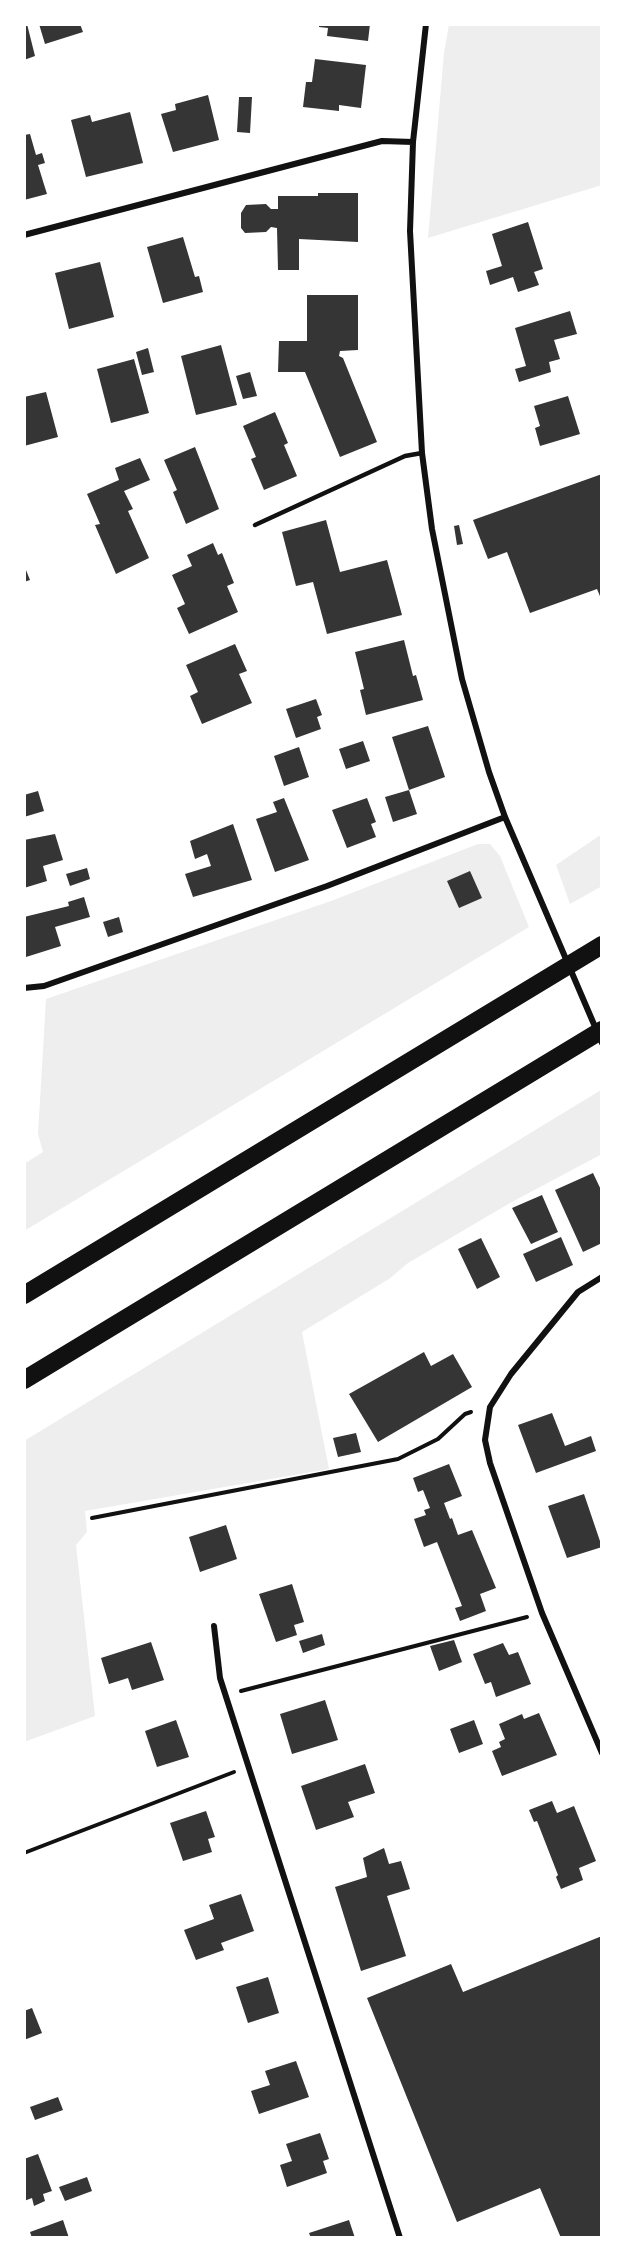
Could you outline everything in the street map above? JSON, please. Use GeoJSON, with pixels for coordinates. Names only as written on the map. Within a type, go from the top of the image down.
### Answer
{"type":"FeatureCollection","features":[{"type":"Feature","properties":{"kind":"highway"},"geometry":{"type":"LineString","coordinates":[[24,1296],[595,950]]}},
{"type":"Feature","properties":{"kind":"highway"},"geometry":{"type":"LineString","coordinates":[[24,1380],[602,1030]]}},
{"type":"Feature","properties":{"kind":"street"},"geometry":{"type":"LineString","coordinates":[[426,24],[413,142],[410,231],[422,453],[432,530],[460,668],[475,728],[505,817],[602,1043]]}},
{"type":"Feature","properties":{"kind":"street"},"geometry":{"type":"LineString","coordinates":[[24,235],[382,141],[413,142]]}},
{"type":"Feature","properties":{"kind":"street"},"geometry":{"type":"LineString","coordinates":[[24,988],[44,986],[347,879],[505,817]]}},
{"type":"Feature","properties":{"kind":"street"},"geometry":{"type":"LineString","coordinates":[[602,1277],[578,1292],[511,1374],[490,1407],[485,1440],[490,1463],[542,1613],[602,1752]]}},
{"type":"Feature","properties":{"kind":"street"},"geometry":{"type":"LineString","coordinates":[[214,1626],[220,1678],[400,2238]]}},
{"type":"Feature","properties":{"kind":"lane"},"geometry":{"type":"LineString","coordinates":[[255,525],[405,456],[422,453]]}},
{"type":"Feature","properties":{"kind":"path"},"geometry":{"type":"LineString","coordinates":[[93,1518],[398,1459],[438,1439],[465,1414],[490,1407]]}},
{"type":"Feature","properties":{"kind":"path"},"geometry":{"type":"LineString","coordinates":[[226,1695],[476,1632],[542,1613]]}},
{"type":"Feature","properties":{"kind":"path"},"geometry":{"type":"LineString","coordinates":[[24,1853],[249,1766]]}},
{"type":"Feature","properties":{"kind":"shaded area"},"geometry":{"type":"Polygon","coordinates":[[[449,24],[600,24],[602,185],[428,238],[444,53],[449,24]]]}},
{"type":"Feature","properties":{"kind":"shaded area"},"geometry":{"type":"Polygon","coordinates":[[[602,834],[602,886],[570,904],[556,865],[602,834]]]}},
{"type":"Feature","properties":{"kind":"shaded area"},"geometry":{"type":"Polygon","coordinates":[[[478,844],[490,844],[500,856],[529,927],[24,1231],[24,1164],[43,1152],[38,1134],[46,999],[331,901],[478,844]]]}},
{"type":"Feature","properties":{"kind":"shaded area"},"geometry":{"type":"Polygon","coordinates":[[[601,1090],[602,1154],[510,1203],[408,1263],[389,1279],[302,1332],[329,1469],[85,1511],[87,1532],[76,1545],[95,1716],[24,1742],[24,1441],[601,1090]]]}},
{"type":"Feature","properties":{"kind":"building"},"geometry":{"type":"Polygon","coordinates":[[[24,24],[27,24],[35,56],[24,60],[24,24]]]}},
{"type":"Feature","properties":{"kind":"building"},"geometry":{"type":"Polygon","coordinates":[[[39,24],[80,24],[83,32],[45,44],[39,24]]]}},
{"type":"Feature","properties":{"kind":"building"},"geometry":{"type":"Polygon","coordinates":[[[319,24],[370,24],[368,41],[327,36],[328,28],[319,27],[319,24]]]}},
{"type":"Feature","properties":{"kind":"building"},"geometry":{"type":"Polygon","coordinates":[[[315,59],[366,65],[361,108],[339,105],[339,111],[303,107],[306,82],[312,82],[315,59]]]}},
{"type":"Feature","properties":{"kind":"building"},"geometry":{"type":"Polygon","coordinates":[[[208,95],[219,140],[173,152],[161,114],[176,110],[175,104],[208,95]]]}},
{"type":"Feature","properties":{"kind":"building"},"geometry":{"type":"Polygon","coordinates":[[[239,97],[252,97],[250,133],[237,132],[239,97]]]}},
{"type":"Feature","properties":{"kind":"building"},"geometry":{"type":"Polygon","coordinates":[[[130,112],[143,163],[86,177],[71,120],[90,115],[92,122],[130,112]]]}},
{"type":"Feature","properties":{"kind":"building"},"geometry":{"type":"Polygon","coordinates":[[[30,134],[36,155],[42,153],[45,163],[38,165],[47,194],[24,200],[24,135],[30,134]]]}},
{"type":"Feature","properties":{"kind":"building"},"geometry":{"type":"Polygon","coordinates":[[[318,193],[358,193],[358,242],[299,239],[299,270],[278,270],[277,228],[271,227],[266,232],[245,233],[241,228],[241,213],[246,205],[266,204],[271,209],[278,209],[278,196],[318,196],[318,193]]]}},
{"type":"Feature","properties":{"kind":"building"},"geometry":{"type":"Polygon","coordinates":[[[528,222],[543,269],[534,272],[539,285],[518,292],[513,277],[490,285],[486,271],[502,266],[492,234],[528,222]]]}},
{"type":"Feature","properties":{"kind":"building"},"geometry":{"type":"Polygon","coordinates":[[[183,237],[195,277],[199,276],[203,292],[163,303],[147,247],[183,237]]]}},
{"type":"Feature","properties":{"kind":"building"},"geometry":{"type":"Polygon","coordinates":[[[100,262],[114,317],[69,329],[55,273],[100,262]]]}},
{"type":"Feature","properties":{"kind":"building"},"geometry":{"type":"Polygon","coordinates":[[[307,295],[358,295],[358,350],[340,351],[339,356],[343,358],[377,442],[340,457],[305,372],[278,372],[279,341],[307,341],[307,295]]]}},
{"type":"Feature","properties":{"kind":"building"},"geometry":{"type":"Polygon","coordinates":[[[570,311],[577,334],[554,340],[560,359],[549,362],[551,372],[519,382],[515,369],[526,366],[515,328],[570,311]]]}},
{"type":"Feature","properties":{"kind":"building"},"geometry":{"type":"Polygon","coordinates":[[[221,345],[237,405],[196,415],[181,356],[221,345]]]}},
{"type":"Feature","properties":{"kind":"building"},"geometry":{"type":"Polygon","coordinates":[[[148,348],[154,372],[142,375],[136,352],[148,348]]]}},
{"type":"Feature","properties":{"kind":"building"},"geometry":{"type":"Polygon","coordinates":[[[134,359],[149,413],[111,423],[97,369],[134,359]]]}},
{"type":"Feature","properties":{"kind":"building"},"geometry":{"type":"Polygon","coordinates":[[[250,372],[257,396],[243,399],[236,376],[250,372]]]}},
{"type":"Feature","properties":{"kind":"building"},"geometry":{"type":"Polygon","coordinates":[[[46,392],[58,437],[24,446],[24,397],[46,392]]]}},
{"type":"Feature","properties":{"kind":"building"},"geometry":{"type":"Polygon","coordinates":[[[568,396],[580,434],[540,446],[535,428],[540,426],[534,406],[568,396]]]}},
{"type":"Feature","properties":{"kind":"building"},"geometry":{"type":"Polygon","coordinates":[[[275,412],[288,443],[284,445],[297,476],[264,490],[251,459],[256,457],[243,426],[275,412]]]}},
{"type":"Feature","properties":{"kind":"building"},"geometry":{"type":"Polygon","coordinates":[[[195,447],[219,509],[186,524],[173,492],[177,490],[164,460],[195,447]]]}},
{"type":"Feature","properties":{"kind":"building"},"geometry":{"type":"Polygon","coordinates":[[[140,458],[150,480],[124,491],[133,509],[128,511],[149,558],[116,574],[95,525],[100,524],[87,494],[119,480],[115,468],[140,458]]]}},
{"type":"Feature","properties":{"kind":"building"},"geometry":{"type":"Polygon","coordinates":[[[602,474],[602,601],[597,589],[530,613],[507,552],[488,559],[473,520],[602,474]]]}},
{"type":"Feature","properties":{"kind":"building"},"geometry":{"type":"Polygon","coordinates":[[[326,520],[340,572],[387,560],[402,615],[327,634],[313,582],[296,586],[282,532],[326,520]]]}},
{"type":"Feature","properties":{"kind":"building"},"geometry":{"type":"Polygon","coordinates":[[[459,525],[463,544],[457,545],[454,526],[459,525]]]}},
{"type":"Feature","properties":{"kind":"building"},"geometry":{"type":"Polygon","coordinates":[[[213,543],[218,555],[222,553],[234,583],[227,586],[238,612],[189,634],[177,608],[185,604],[172,575],[192,566],[187,555],[213,543]]]}},
{"type":"Feature","properties":{"kind":"building"},"geometry":{"type":"Polygon","coordinates":[[[24,565],[30,580],[24,582],[24,565]]]}},
{"type":"Feature","properties":{"kind":"building"},"geometry":{"type":"Polygon","coordinates":[[[404,640],[413,676],[416,675],[423,700],[366,715],[360,690],[364,689],[355,652],[404,640]]]}},
{"type":"Feature","properties":{"kind":"building"},"geometry":{"type":"Polygon","coordinates":[[[235,644],[247,671],[239,674],[252,703],[202,724],[190,696],[198,692],[186,665],[235,644]]]}},
{"type":"Feature","properties":{"kind":"building"},"geometry":{"type":"Polygon","coordinates":[[[316,699],[322,715],[317,717],[321,729],[296,738],[286,709],[316,699]]]}},
{"type":"Feature","properties":{"kind":"building"},"geometry":{"type":"Polygon","coordinates":[[[428,726],[445,777],[409,790],[392,737],[428,726]]]}},
{"type":"Feature","properties":{"kind":"building"},"geometry":{"type":"Polygon","coordinates":[[[363,741],[370,761],[346,769],[339,749],[363,741]]]}},
{"type":"Feature","properties":{"kind":"building"},"geometry":{"type":"Polygon","coordinates":[[[299,747],[309,777],[284,786],[274,756],[299,747]]]}},
{"type":"Feature","properties":{"kind":"building"},"geometry":{"type":"Polygon","coordinates":[[[409,790],[417,814],[393,822],[385,797],[409,790]]]}},
{"type":"Feature","properties":{"kind":"building"},"geometry":{"type":"Polygon","coordinates":[[[38,791],[44,811],[24,817],[24,795],[38,791]]]}},
{"type":"Feature","properties":{"kind":"building"},"geometry":{"type":"Polygon","coordinates":[[[284,798],[309,860],[275,872],[256,819],[277,812],[273,802],[284,798]]]}},
{"type":"Feature","properties":{"kind":"building"},"geometry":{"type":"Polygon","coordinates":[[[367,798],[376,822],[371,824],[376,837],[347,848],[332,810],[367,798]]]}},
{"type":"Feature","properties":{"kind":"building"},"geometry":{"type":"Polygon","coordinates":[[[233,824],[252,880],[193,897],[185,874],[211,866],[207,854],[195,859],[190,841],[233,824]]]}},
{"type":"Feature","properties":{"kind":"building"},"geometry":{"type":"Polygon","coordinates":[[[55,834],[63,860],[43,866],[47,881],[24,888],[24,840],[55,834]]]}},
{"type":"Feature","properties":{"kind":"building"},"geometry":{"type":"Polygon","coordinates":[[[87,868],[90,879],[70,886],[66,874],[87,868]]]}},
{"type":"Feature","properties":{"kind":"building"},"geometry":{"type":"Polygon","coordinates":[[[470,871],[482,898],[459,908],[447,881],[470,871]]]}},
{"type":"Feature","properties":{"kind":"building"},"geometry":{"type":"Polygon","coordinates":[[[84,897],[90,917],[55,927],[61,946],[26,957],[24,917],[69,906],[68,902],[84,897]]]}},
{"type":"Feature","properties":{"kind":"building"},"geometry":{"type":"Polygon","coordinates":[[[119,917],[123,932],[108,937],[103,922],[119,917]]]}},
{"type":"Feature","properties":{"kind":"building"},"geometry":{"type":"Polygon","coordinates":[[[593,1173],[602,1192],[602,1243],[583,1252],[555,1190],[593,1173]]]}},
{"type":"Feature","properties":{"kind":"building"},"geometry":{"type":"Polygon","coordinates":[[[542,1195],[558,1232],[531,1244],[512,1208],[542,1195]]]}},
{"type":"Feature","properties":{"kind":"building"},"geometry":{"type":"Polygon","coordinates":[[[561,1237],[573,1265],[536,1282],[523,1254],[561,1237]]]}},
{"type":"Feature","properties":{"kind":"building"},"geometry":{"type":"Polygon","coordinates":[[[481,1238],[500,1277],[477,1289],[458,1249],[481,1238]]]}},
{"type":"Feature","properties":{"kind":"building"},"geometry":{"type":"Polygon","coordinates":[[[424,1352],[431,1366],[453,1354],[472,1387],[378,1442],[349,1394],[424,1352]]]}},
{"type":"Feature","properties":{"kind":"building"},"geometry":{"type":"Polygon","coordinates":[[[552,1413],[565,1446],[591,1436],[596,1451],[536,1473],[518,1425],[552,1413]]]}},
{"type":"Feature","properties":{"kind":"building"},"geometry":{"type":"Polygon","coordinates":[[[356,1433],[361,1452],[338,1457],[333,1438],[356,1433]]]}},
{"type":"Feature","properties":{"kind":"building"},"geometry":{"type":"Polygon","coordinates":[[[449,1464],[462,1496],[444,1503],[450,1519],[452,1518],[458,1535],[472,1530],[496,1588],[480,1594],[486,1611],[460,1621],[455,1608],[462,1606],[437,1542],[424,1547],[414,1519],[426,1515],[424,1510],[430,1508],[423,1490],[418,1492],[413,1478],[449,1464]]]}},
{"type":"Feature","properties":{"kind":"building"},"geometry":{"type":"Polygon","coordinates":[[[584,1494],[602,1547],[567,1558],[548,1506],[584,1494]]]}},
{"type":"Feature","properties":{"kind":"building"},"geometry":{"type":"Polygon","coordinates":[[[226,1525],[237,1559],[200,1572],[189,1537],[226,1525]]]}},
{"type":"Feature","properties":{"kind":"building"},"geometry":{"type":"Polygon","coordinates":[[[292,1584],[304,1622],[294,1625],[297,1635],[276,1642],[259,1594],[292,1584]]]}},
{"type":"Feature","properties":{"kind":"building"},"geometry":{"type":"Polygon","coordinates":[[[322,1634],[325,1645],[303,1653],[299,1641],[322,1634]]]}},
{"type":"Feature","properties":{"kind":"building"},"geometry":{"type":"Polygon","coordinates":[[[454,1640],[462,1662],[439,1671],[430,1646],[454,1640]]]}},
{"type":"Feature","properties":{"kind":"building"},"geometry":{"type":"Polygon","coordinates":[[[151,1642],[164,1680],[132,1690],[128,1678],[109,1684],[101,1658],[151,1642]]]}},
{"type":"Feature","properties":{"kind":"building"},"geometry":{"type":"Polygon","coordinates":[[[503,1643],[509,1655],[518,1652],[531,1684],[496,1697],[491,1682],[485,1684],[473,1654],[503,1643]]]}},
{"type":"Feature","properties":{"kind":"building"},"geometry":{"type":"Polygon","coordinates":[[[325,1700],[338,1740],[292,1754],[280,1714],[325,1700]]]}},
{"type":"Feature","properties":{"kind":"building"},"geometry":{"type":"Polygon","coordinates":[[[539,1713],[557,1755],[502,1776],[492,1751],[501,1747],[499,1742],[505,1739],[499,1724],[522,1714],[524,1719],[539,1713]]]}},
{"type":"Feature","properties":{"kind":"building"},"geometry":{"type":"Polygon","coordinates":[[[176,1720],[189,1757],[157,1767],[145,1731],[176,1720]]]}},
{"type":"Feature","properties":{"kind":"building"},"geometry":{"type":"Polygon","coordinates":[[[474,1720],[483,1744],[459,1753],[450,1729],[474,1720]]]}},
{"type":"Feature","properties":{"kind":"building"},"geometry":{"type":"Polygon","coordinates":[[[365,1764],[375,1793],[348,1802],[354,1817],[316,1830],[301,1786],[365,1764]]]}},
{"type":"Feature","properties":{"kind":"building"},"geometry":{"type":"Polygon","coordinates":[[[552,1801],[557,1813],[574,1806],[596,1861],[579,1868],[583,1880],[561,1889],[556,1877],[558,1875],[537,1821],[534,1822],[529,1810],[552,1801]]]}},
{"type":"Feature","properties":{"kind":"building"},"geometry":{"type":"Polygon","coordinates":[[[206,1811],[215,1837],[208,1839],[212,1852],[183,1861],[170,1823],[206,1811]]]}},
{"type":"Feature","properties":{"kind":"building"},"geometry":{"type":"Polygon","coordinates":[[[384,1848],[389,1864],[401,1861],[410,1889],[387,1896],[406,1956],[361,1971],[335,1887],[367,1877],[363,1858],[384,1848]]]}},
{"type":"Feature","properties":{"kind":"building"},"geometry":{"type":"Polygon","coordinates":[[[241,1894],[254,1931],[221,1943],[224,1950],[196,1960],[184,1930],[214,1919],[209,1905],[241,1894]]]}},
{"type":"Feature","properties":{"kind":"building"},"geometry":{"type":"Polygon","coordinates":[[[602,1936],[602,2238],[561,2238],[540,2188],[457,2222],[367,1998],[451,1964],[463,1992],[602,1936]]]}},
{"type":"Feature","properties":{"kind":"building"},"geometry":{"type":"Polygon","coordinates":[[[268,1977],[279,2013],[248,2023],[236,1987],[268,1977]]]}},
{"type":"Feature","properties":{"kind":"building"},"geometry":{"type":"Polygon","coordinates":[[[32,2008],[42,2033],[24,2040],[24,2011],[32,2008]]]}},
{"type":"Feature","properties":{"kind":"building"},"geometry":{"type":"Polygon","coordinates":[[[296,2061],[309,2097],[259,2114],[251,2091],[270,2085],[265,2071],[296,2061]]]}},
{"type":"Feature","properties":{"kind":"building"},"geometry":{"type":"Polygon","coordinates":[[[58,2097],[63,2110],[35,2120],[30,2107],[58,2097]]]}},
{"type":"Feature","properties":{"kind":"building"},"geometry":{"type":"Polygon","coordinates":[[[320,2133],[329,2159],[323,2161],[327,2173],[287,2187],[280,2165],[292,2161],[286,2144],[320,2133]]]}},
{"type":"Feature","properties":{"kind":"building"},"geometry":{"type":"Polygon","coordinates":[[[38,2154],[52,2191],[43,2194],[45,2201],[34,2206],[32,2198],[24,2201],[24,2159],[38,2154]]]}},
{"type":"Feature","properties":{"kind":"building"},"geometry":{"type":"Polygon","coordinates":[[[87,2177],[92,2191],[65,2201],[59,2187],[87,2177]]]}},
{"type":"Feature","properties":{"kind":"building"},"geometry":{"type":"Polygon","coordinates":[[[63,2220],[69,2238],[32,2238],[30,2232],[63,2220]]]}},
{"type":"Feature","properties":{"kind":"building"},"geometry":{"type":"Polygon","coordinates":[[[349,2220],[355,2238],[311,2238],[309,2233],[349,2220]]]}}]}
